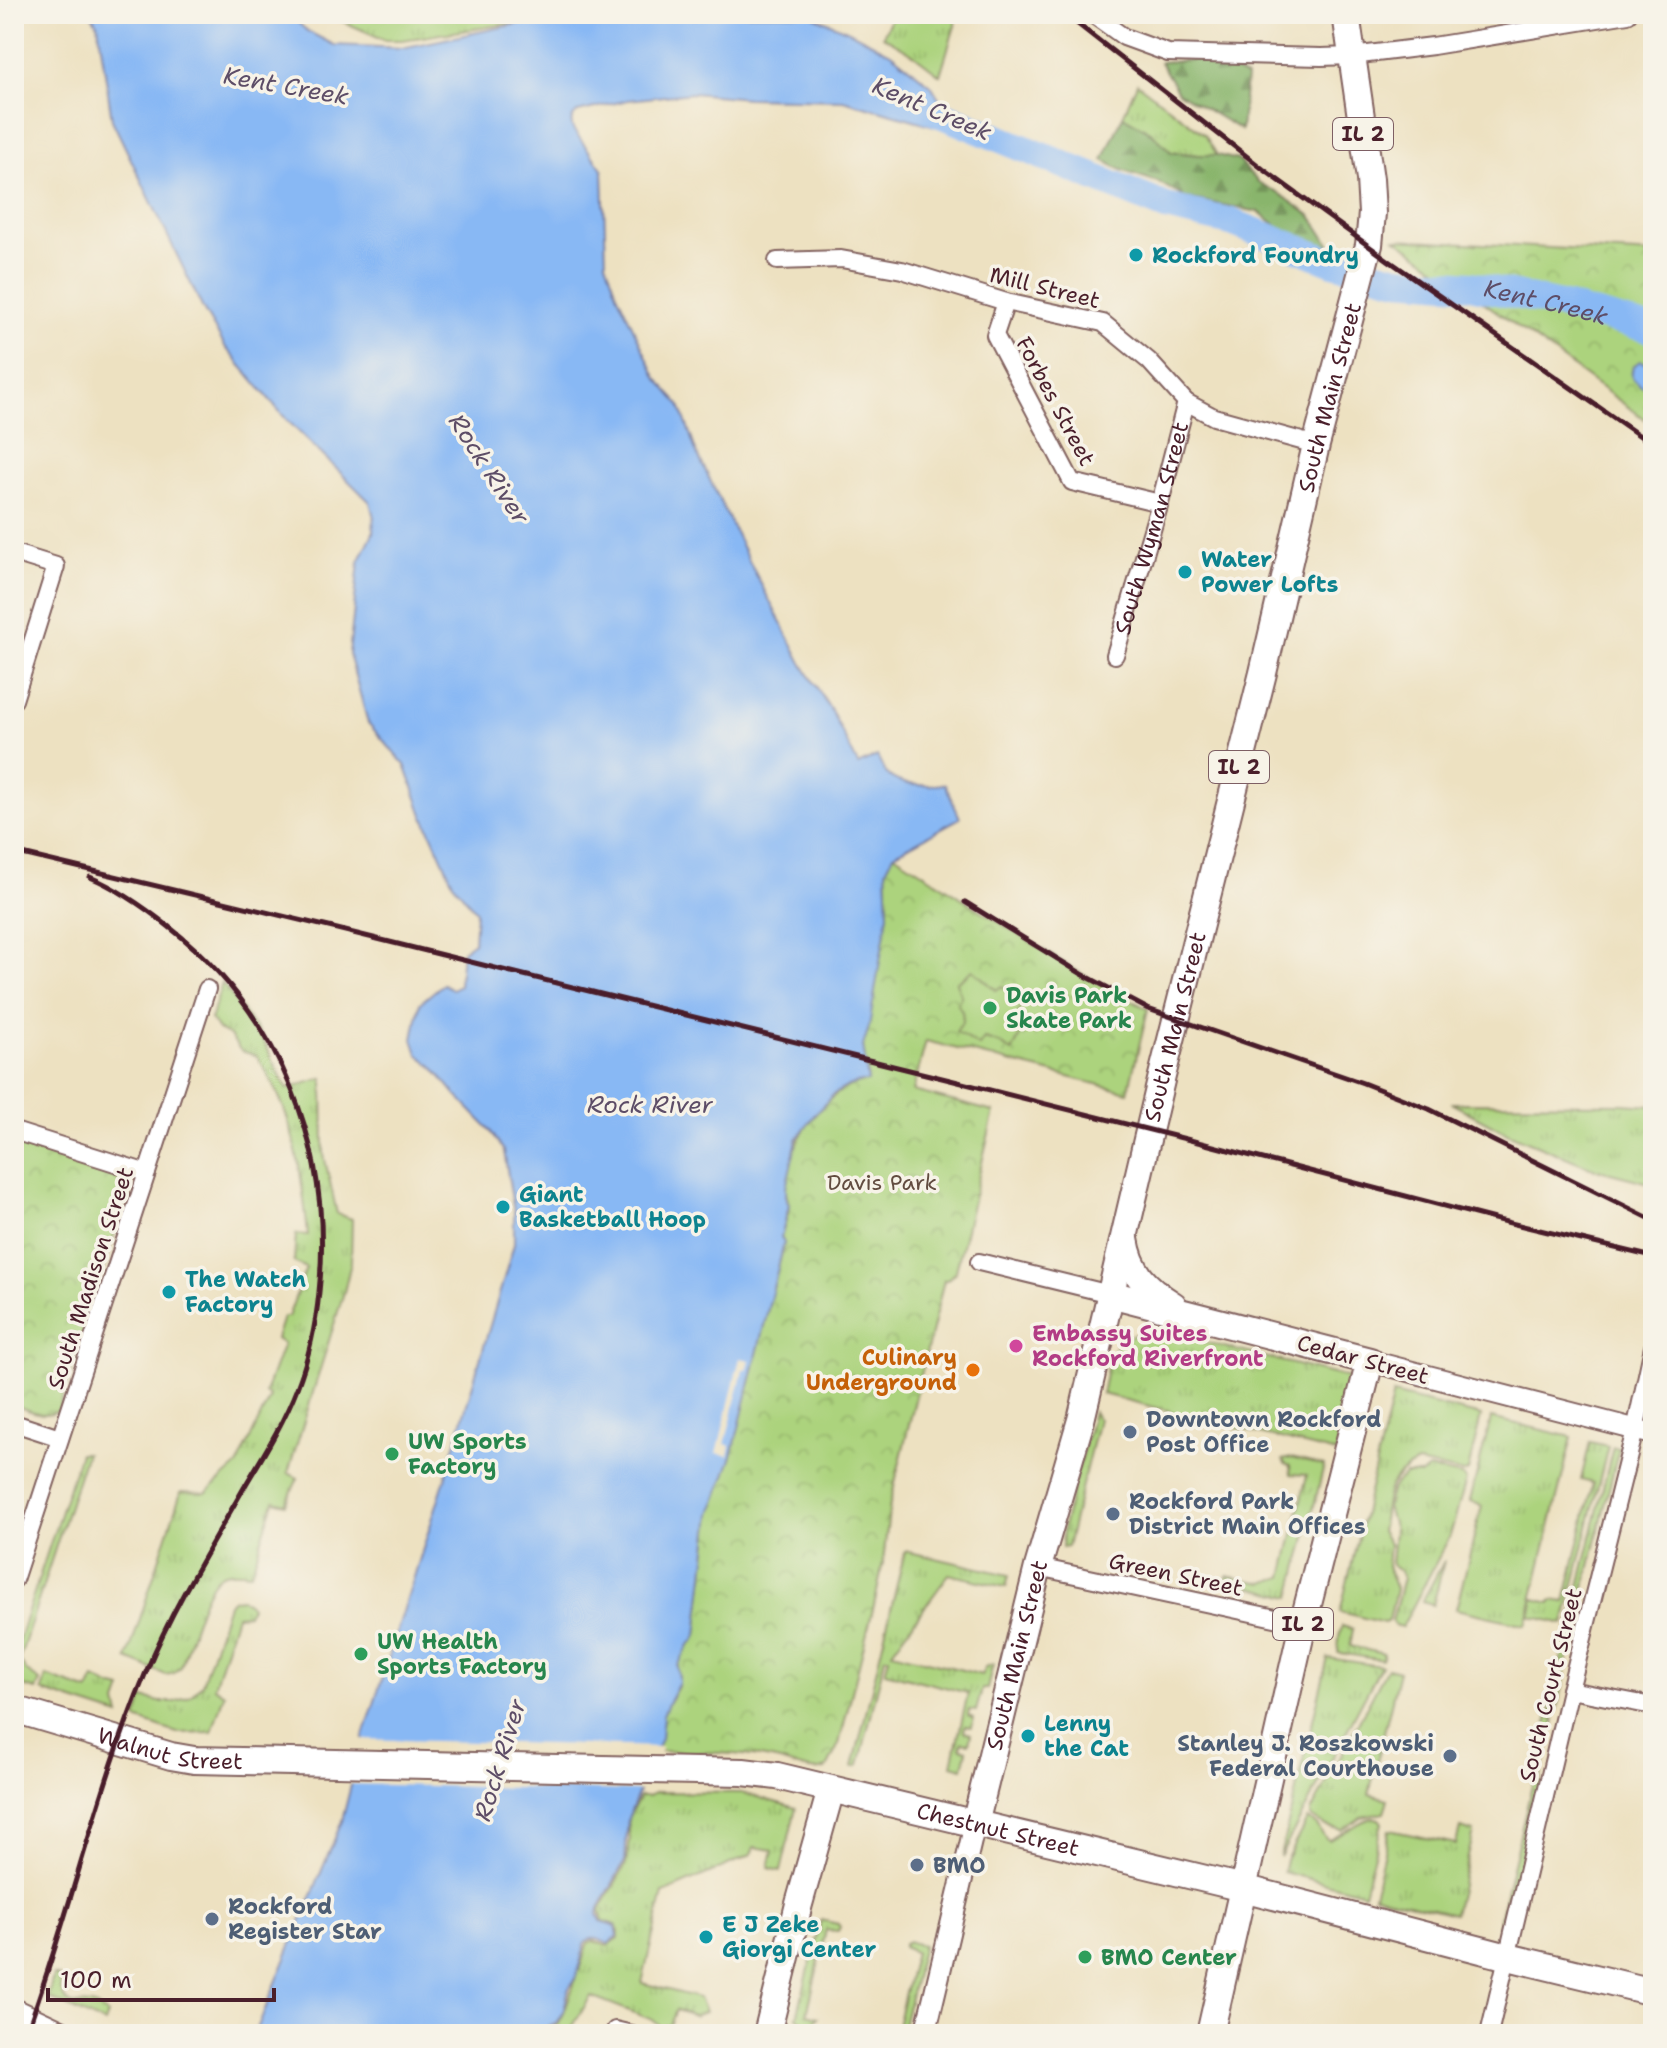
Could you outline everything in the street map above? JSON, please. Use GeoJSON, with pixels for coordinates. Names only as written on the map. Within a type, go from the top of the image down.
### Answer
{"type":"FeatureCollection","features":[{"type":"Feature","properties":{"kind":"main road","name":"South Main Street"},"geometry":{"type":"LineString","coordinates":[[975,1824],[1038,1567],[1081,1420],[1172,1033],[1366,253],[1372,213],[1370,179],[1346,14]]}},
{"type":"Feature","properties":{"kind":"main road"},"geometry":{"type":"LineString","coordinates":[[1124,1236],[1131,1266],[1141,1279],[1153,1292],[1186,1313]]}},
{"type":"Feature","properties":{"kind":"main road","name":"Cedar Street"},"geometry":{"type":"LineString","coordinates":[[1110,1294],[1370,1361]]}},
{"type":"Feature","properties":{"kind":"main road","name":"IL 2"},"geometry":{"type":"LineString","coordinates":[[1210,2034],[1303,1624],[1370,1361]]}},
{"type":"Feature","properties":{"kind":"main road","name":"Walnut Street"},"geometry":{"type":"LineString","coordinates":[[14,1709],[171,1756],[194,1760],[331,1762]]}},
{"type":"Feature","properties":{"kind":"main road","name":"Chestnut Street"},"geometry":{"type":"LineString","coordinates":[[331,1762],[743,1772],[777,1776],[1243,1888],[1653,1992]]}},
{"type":"Feature","properties":{"kind":"main road"},"geometry":{"type":"LineString","coordinates":[[767,2034],[831,1790]]}},
{"type":"Feature","properties":{"kind":"main road"},"geometry":{"type":"LineString","coordinates":[[14,2010],[65,2034]]}},
{"type":"Feature","properties":{"kind":"street"},"geometry":{"type":"LineString","coordinates":[[1092,14],[1124,37],[1168,53],[1321,57],[1433,46],[1624,14]]}},
{"type":"Feature","properties":{"kind":"street","name":"Mill Street"},"geometry":{"type":"LineString","coordinates":[[777,261],[841,259],[902,270],[1006,302],[1103,323],[1149,361],[1186,402],[1214,417],[1316,445]]}},
{"type":"Feature","properties":{"kind":"street","name":"Forbes Street"},"geometry":{"type":"LineString","coordinates":[[1006,302],[995,335],[1072,482],[1160,503]]}},
{"type":"Feature","properties":{"kind":"street","name":"South Wyman Street"},"geometry":{"type":"LineString","coordinates":[[1115,655],[1186,402]]}},
{"type":"Feature","properties":{"kind":"street"},"geometry":{"type":"LineString","coordinates":[[14,553],[56,566],[14,700]]}},
{"type":"Feature","properties":{"kind":"street","name":"South Madison Street"},"geometry":{"type":"LineString","coordinates":[[14,1580],[207,989]]}},
{"type":"Feature","properties":{"kind":"street"},"geometry":{"type":"LineString","coordinates":[[14,1131],[147,1173]]}},
{"type":"Feature","properties":{"kind":"street","name":"Cedar Street"},"geometry":{"type":"LineString","coordinates":[[979,1262],[1110,1294]]}},
{"type":"Feature","properties":{"kind":"street","name":"South Court Street"},"geometry":{"type":"LineString","coordinates":[[1489,2034],[1570,1690],[1644,1432],[1653,1347]]}},
{"type":"Feature","properties":{"kind":"street","name":"Cedar Street"},"geometry":{"type":"LineString","coordinates":[[1370,1361],[1644,1432]]}},
{"type":"Feature","properties":{"kind":"street"},"geometry":{"type":"LineString","coordinates":[[14,1423],[60,1438]]}},
{"type":"Feature","properties":{"kind":"street","name":"Green Street"},"geometry":{"type":"LineString","coordinates":[[1038,1567],[1303,1624]]}},
{"type":"Feature","properties":{"kind":"street"},"geometry":{"type":"LineString","coordinates":[[1570,1690],[1653,1706]]}},
{"type":"Feature","properties":{"kind":"street","name":"South Main Street"},"geometry":{"type":"LineString","coordinates":[[925,2034],[975,1824]]}},
{"type":"Feature","properties":{"kind":"green space"},"geometry":{"type":"Polygon","coordinates":[[[326,14],[540,14],[526,21],[385,40],[326,14]]]}},
{"type":"Feature","properties":{"kind":"green space"},"geometry":{"type":"Polygon","coordinates":[[[893,14],[953,14],[957,19],[940,75],[883,36],[893,14]]]}},
{"type":"Feature","properties":{"kind":"green space"},"geometry":{"type":"Polygon","coordinates":[[[1207,59],[1246,77],[1241,130],[1178,92],[1160,62],[1207,59]]]}},
{"type":"Feature","properties":{"kind":"green space"},"geometry":{"type":"Polygon","coordinates":[[[1137,83],[1205,135],[1217,155],[1171,152],[1152,133],[1123,116],[1137,83]]]}},
{"type":"Feature","properties":{"kind":"green space"},"geometry":{"type":"Polygon","coordinates":[[[1123,116],[1152,133],[1171,152],[1217,155],[1238,160],[1258,182],[1311,216],[1332,248],[1281,229],[1259,212],[1186,198],[1158,182],[1124,171],[1103,160],[1123,116]]]}},
{"type":"Feature","properties":{"kind":"green space"},"geometry":{"type":"Polygon","coordinates":[[[1396,239],[1653,254],[1653,425],[1409,248],[1396,239]]]}},
{"type":"Feature","properties":{"kind":"green space","name":"Davis Park"},"geometry":{"type":"Polygon","coordinates":[[[894,854],[1082,974],[1148,1009],[1128,1092],[926,1041],[913,1091],[994,1112],[956,1271],[944,1280],[890,1503],[876,1597],[839,1744],[827,1768],[822,1770],[804,1769],[750,1756],[655,1751],[663,1714],[679,1684],[679,1663],[697,1635],[711,1513],[732,1456],[784,1244],[781,1237],[789,1206],[786,1188],[793,1153],[809,1122],[830,1100],[850,1086],[868,1082],[863,1046],[888,914],[886,870],[894,854]]]}},
{"type":"Feature","properties":{"kind":"green space","name":"Davis Park Skate Park"},"geometry":{"type":"Polygon","coordinates":[[[973,970],[996,990],[1002,986],[1023,1003],[1016,1018],[1020,1036],[1012,1052],[1001,1044],[984,1039],[979,1046],[956,1032],[963,1021],[957,1004],[961,996],[956,982],[973,970]]]}},
{"type":"Feature","properties":{"kind":"green space"},"geometry":{"type":"Polygon","coordinates":[[[222,983],[260,1034],[287,1089],[323,1078],[324,1155],[337,1214],[352,1219],[351,1262],[288,1473],[298,1478],[286,1504],[274,1501],[251,1573],[227,1572],[214,1581],[197,1617],[181,1667],[166,1675],[127,1659],[181,1492],[206,1493],[238,1465],[270,1397],[265,1393],[283,1344],[276,1339],[283,1317],[288,1317],[306,1268],[294,1262],[296,1234],[308,1235],[302,1181],[285,1111],[257,1056],[241,1051],[230,1036],[218,1030],[211,1019],[222,983]]]}},
{"type":"Feature","properties":{"kind":"green space"},"geometry":{"type":"Polygon","coordinates":[[[1451,1103],[1653,1106],[1653,1184],[1595,1169],[1505,1132],[1451,1103]]]}},
{"type":"Feature","properties":{"kind":"green space"},"geometry":{"type":"Polygon","coordinates":[[[14,1143],[121,1178],[128,1185],[59,1409],[49,1414],[14,1405],[14,1143]]]}},
{"type":"Feature","properties":{"kind":"green space"},"geometry":{"type":"Polygon","coordinates":[[[1140,1333],[1176,1335],[1353,1379],[1336,1453],[1102,1394],[1114,1348],[1140,1333]]]}},
{"type":"Feature","properties":{"kind":"green space"},"geometry":{"type":"Polygon","coordinates":[[[1393,1394],[1481,1416],[1468,1471],[1464,1473],[1418,1463],[1398,1476],[1388,1491],[1381,1531],[1389,1544],[1387,1566],[1396,1589],[1389,1621],[1384,1623],[1340,1612],[1393,1394]]]}},
{"type":"Feature","properties":{"kind":"green space"},"geometry":{"type":"Polygon","coordinates":[[[1093,1412],[1098,1419],[1067,1547],[1062,1548],[1063,1527],[1093,1412]]]}},
{"type":"Feature","properties":{"kind":"green space"},"geometry":{"type":"Polygon","coordinates":[[[1491,1418],[1572,1437],[1526,1625],[1456,1609],[1482,1506],[1470,1501],[1491,1418]]]}},
{"type":"Feature","properties":{"kind":"green space"},"geometry":{"type":"Polygon","coordinates":[[[1590,1442],[1608,1446],[1564,1624],[1530,1616],[1534,1599],[1565,1602],[1593,1483],[1581,1480],[1590,1442]]]}},
{"type":"Feature","properties":{"kind":"green space"},"geometry":{"type":"Polygon","coordinates":[[[1613,1447],[1619,1448],[1564,1665],[1560,1664],[1613,1447]]]}},
{"type":"Feature","properties":{"kind":"green space"},"geometry":{"type":"Polygon","coordinates":[[[80,1453],[86,1453],[19,1660],[27,1672],[40,1681],[36,1690],[14,1683],[14,1654],[80,1453]]]}},
{"type":"Feature","properties":{"kind":"green space"},"geometry":{"type":"Polygon","coordinates":[[[1291,1458],[1324,1466],[1291,1597],[1226,1581],[1227,1576],[1263,1583],[1283,1577],[1307,1475],[1291,1474],[1290,1466],[1283,1460],[1291,1458]]]}},
{"type":"Feature","properties":{"kind":"green space"},"geometry":{"type":"Polygon","coordinates":[[[1429,1469],[1462,1476],[1466,1480],[1450,1536],[1402,1627],[1392,1622],[1403,1578],[1400,1571],[1391,1565],[1394,1530],[1387,1506],[1391,1491],[1405,1475],[1420,1475],[1429,1469]]]}},
{"type":"Feature","properties":{"kind":"green space"},"geometry":{"type":"Polygon","coordinates":[[[905,1551],[1009,1575],[1006,1587],[949,1574],[892,1652],[982,1675],[985,1667],[993,1664],[987,1689],[982,1689],[976,1711],[969,1710],[968,1716],[974,1718],[972,1727],[965,1726],[964,1732],[971,1734],[969,1743],[962,1742],[960,1748],[967,1750],[963,1768],[952,1765],[968,1693],[885,1672],[889,1657],[885,1657],[859,1765],[853,1767],[905,1551]]]}},
{"type":"Feature","properties":{"kind":"green space"},"geometry":{"type":"Polygon","coordinates":[[[1444,1561],[1433,1605],[1422,1602],[1444,1561]]]}},
{"type":"Feature","properties":{"kind":"green space"},"geometry":{"type":"Polygon","coordinates":[[[241,1598],[251,1606],[248,1614],[236,1615],[214,1687],[224,1694],[212,1732],[177,1733],[136,1719],[143,1698],[175,1702],[191,1696],[202,1684],[228,1604],[241,1598]]]}},
{"type":"Feature","properties":{"kind":"green space"},"geometry":{"type":"Polygon","coordinates":[[[1342,1626],[1353,1629],[1350,1646],[1384,1654],[1382,1660],[1338,1653],[1342,1626]]]}},
{"type":"Feature","properties":{"kind":"green space"},"geometry":{"type":"Polygon","coordinates":[[[1328,1658],[1381,1666],[1280,1857],[1280,1856],[1328,1658]]]}},
{"type":"Feature","properties":{"kind":"green space"},"geometry":{"type":"Polygon","coordinates":[[[1387,1668],[1399,1671],[1369,1794],[1388,1799],[1384,1813],[1362,1817],[1342,1830],[1324,1825],[1311,1817],[1311,1812],[1387,1668]]]}},
{"type":"Feature","properties":{"kind":"green space"},"geometry":{"type":"Polygon","coordinates":[[[1560,1670],[1566,1673],[1554,1713],[1550,1711],[1560,1670]]]}},
{"type":"Feature","properties":{"kind":"green space"},"geometry":{"type":"Polygon","coordinates":[[[46,1676],[89,1691],[95,1679],[122,1689],[117,1703],[120,1716],[42,1691],[46,1676]]]}},
{"type":"Feature","properties":{"kind":"green space"},"geometry":{"type":"Polygon","coordinates":[[[1549,1716],[1555,1719],[1504,1927],[1498,1925],[1549,1716]]]}},
{"type":"Feature","properties":{"kind":"green space"},"geometry":{"type":"Polygon","coordinates":[[[656,1792],[743,1793],[796,1808],[781,1871],[769,1868],[773,1850],[754,1847],[751,1855],[663,1893],[642,1983],[699,1998],[705,2012],[694,2016],[676,2010],[670,2025],[661,2027],[653,2020],[591,1996],[568,2034],[547,2034],[558,2025],[563,2015],[589,1942],[607,1946],[619,1938],[616,1925],[603,1921],[600,1910],[626,1864],[630,1840],[628,1818],[640,1796],[656,1792]]]}},
{"type":"Feature","properties":{"kind":"green space"},"geometry":{"type":"Polygon","coordinates":[[[1373,1818],[1382,1823],[1364,1893],[1283,1872],[1307,1820],[1315,1824],[1328,1840],[1373,1818]]]}},
{"type":"Feature","properties":{"kind":"green space"},"geometry":{"type":"Polygon","coordinates":[[[1460,1828],[1474,1832],[1454,1914],[1374,1895],[1389,1830],[1456,1844],[1460,1828]]]}},
{"type":"Feature","properties":{"kind":"green space"},"geometry":{"type":"Polygon","coordinates":[[[821,1920],[840,1927],[838,1931],[826,1930],[807,2014],[818,2017],[814,2022],[804,2022],[797,2017],[821,1920]]]}},
{"type":"Feature","properties":{"kind":"green space"},"geometry":{"type":"Polygon","coordinates":[[[909,1942],[923,1945],[901,2034],[895,2034],[915,1952],[903,1947],[909,1942]]]}},
{"type":"Feature","properties":{"kind":"green space"},"geometry":{"type":"Polygon","coordinates":[[[53,1975],[60,1977],[61,1990],[67,2001],[100,2008],[108,2015],[105,2024],[48,1998],[53,1975]]]}},
{"type":"Feature","properties":{"kind":"water","name":"Rock River"},"geometry":{"type":"Polygon","coordinates":[[[91,14],[289,14],[307,31],[334,45],[402,48],[522,23],[585,14],[809,14],[891,53],[931,85],[960,133],[843,100],[747,98],[692,93],[628,100],[578,112],[572,119],[573,129],[603,170],[606,262],[617,293],[656,377],[680,405],[696,451],[749,561],[858,765],[877,756],[887,774],[900,782],[945,784],[960,818],[894,854],[886,870],[888,914],[863,1046],[868,1082],[848,1086],[834,1094],[797,1139],[786,1188],[789,1205],[781,1237],[784,1243],[732,1456],[711,1513],[697,1635],[678,1666],[679,1683],[663,1715],[661,1738],[628,1818],[625,1861],[599,1908],[601,1921],[616,1926],[618,1936],[608,1944],[594,1939],[586,1941],[563,2013],[545,2034],[255,2034],[342,1821],[362,1742],[444,1482],[514,1244],[514,1212],[504,1151],[489,1129],[418,1054],[413,1039],[420,1003],[443,984],[452,989],[459,985],[462,951],[474,942],[476,911],[453,883],[405,765],[368,723],[349,654],[359,562],[373,533],[374,518],[370,502],[286,419],[226,348],[203,309],[112,120],[98,25],[91,14]]]}},
{"type":"Feature","properties":{"kind":"water"},"geometry":{"type":"Polygon","coordinates":[[[1640,361],[1653,369],[1653,389],[1641,386],[1632,378],[1633,368],[1640,361]]]}},
{"type":"Feature","properties":{"kind":"pier"},"geometry":{"type":"Polygon","coordinates":[[[740,1358],[750,1360],[747,1370],[743,1370],[725,1444],[731,1446],[729,1456],[717,1453],[740,1358]]]}},
{"type":"Feature","properties":{"kind":"pier"},"geometry":{"type":"Polygon","coordinates":[[[359,1739],[662,1747],[644,1791],[347,1784],[359,1739]]]}},
{"type":"Feature","properties":{"kind":"waterway","name":"Kent Creek"},"geometry":{"type":"LineString","coordinates":[[916,104],[1166,207],[1231,222],[1333,262],[1398,279],[1471,285],[1653,330]]}},
{"type":"Feature","properties":{"kind":"railway"},"geometry":{"type":"LineString","coordinates":[[1065,14],[1263,169],[1653,445]]}},
{"type":"Feature","properties":{"kind":"railway"},"geometry":{"type":"LineString","coordinates":[[14,852],[950,1080],[1653,1257]]}},
{"type":"Feature","properties":{"kind":"railway"},"geometry":{"type":"LineString","coordinates":[[26,2034],[113,1761],[146,1672],[180,1601],[292,1401],[314,1328],[319,1292],[321,1239],[318,1187],[308,1137],[292,1089],[269,1043],[241,1000],[208,961],[140,905],[90,877]]}},
{"type":"Feature","properties":{"kind":"railway"},"geometry":{"type":"LineString","coordinates":[[965,902],[1082,974],[1148,1009],[1429,1109],[1653,1220]]}},
{"type":"Feature","properties":{"kind":"place","name":"Rockford Foundry"},"geometry":{"type":"Point","coordinates":[1136,255]}},
{"type":"Feature","properties":{"kind":"place","name":"Water Power Lofts"},"geometry":{"type":"Point","coordinates":[1185,572]}},
{"type":"Feature","properties":{"kind":"place","name":"Davis Park Skate Park"},"geometry":{"type":"Point","coordinates":[990,1008]}},
{"type":"Feature","properties":{"kind":"place","name":"Giant Basketball Hoop"},"geometry":{"type":"Point","coordinates":[503,1207]}},
{"type":"Feature","properties":{"kind":"place","name":"The Watch Factory"},"geometry":{"type":"Point","coordinates":[169,1292]}},
{"type":"Feature","properties":{"kind":"place","name":"Embassy Suites Rockford Riverfront"},"geometry":{"type":"Point","coordinates":[1016,1346]}},
{"type":"Feature","properties":{"kind":"place","name":"Culinary Underground"},"geometry":{"type":"Point","coordinates":[973,1370]}},
{"type":"Feature","properties":{"kind":"place","name":"Downtown Rockford Post Office"},"geometry":{"type":"Point","coordinates":[1130,1432]}},
{"type":"Feature","properties":{"kind":"place","name":"UW Sports Factory"},"geometry":{"type":"Point","coordinates":[392,1454]}},
{"type":"Feature","properties":{"kind":"place","name":"Rockford Park District Main Offices"},"geometry":{"type":"Point","coordinates":[1113,1514]}},
{"type":"Feature","properties":{"kind":"place","name":"UW Health Sports Factory"},"geometry":{"type":"Point","coordinates":[361,1654]}},
{"type":"Feature","properties":{"kind":"place","name":"Lenny the Cat"},"geometry":{"type":"Point","coordinates":[1028,1736]}},
{"type":"Feature","properties":{"kind":"place","name":"Stanley J. Roszkowski Federal Courthouse"},"geometry":{"type":"Point","coordinates":[1450,1756]}},
{"type":"Feature","properties":{"kind":"place","name":"BMO"},"geometry":{"type":"Point","coordinates":[917,1865]}},
{"type":"Feature","properties":{"kind":"place","name":"Rockford Register Star"},"geometry":{"type":"Point","coordinates":[212,1919]}},
{"type":"Feature","properties":{"kind":"place","name":"E J Zeke Giorgi Center"},"geometry":{"type":"Point","coordinates":[706,1937]}},
{"type":"Feature","properties":{"kind":"place","name":"BMO Center"},"geometry":{"type":"Point","coordinates":[1085,1957]}}]}
